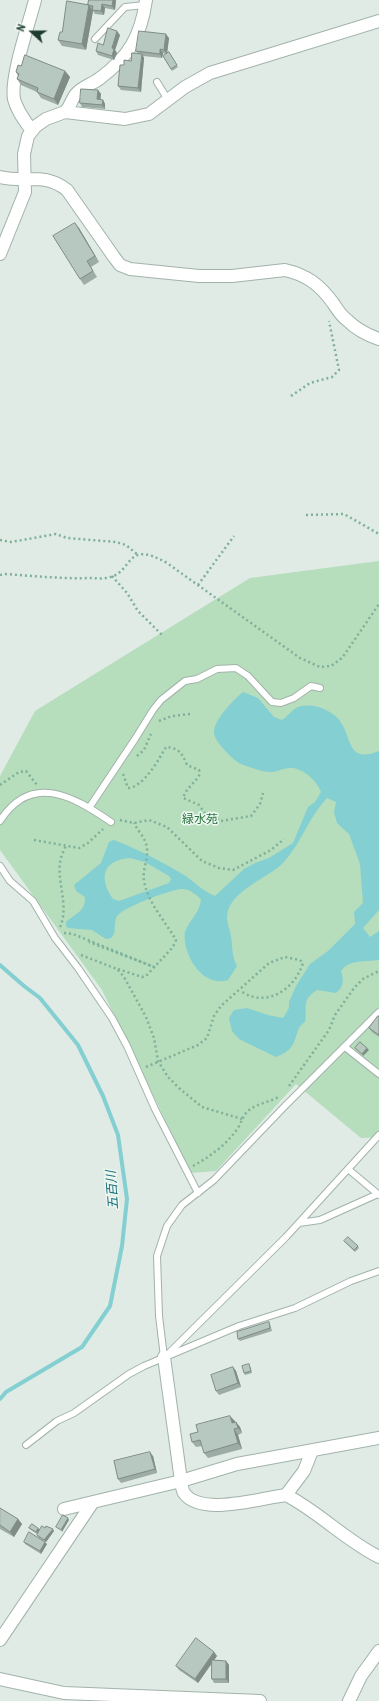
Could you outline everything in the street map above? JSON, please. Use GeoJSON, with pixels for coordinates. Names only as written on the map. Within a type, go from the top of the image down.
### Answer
{"type":"FeatureCollection","features":[{"type":"Feature","properties":{"kind":"street"},"geometry":{"type":"LineString","coordinates":[[32,131],[17,108],[14,98],[14,79],[35,0]]}},
{"type":"Feature","properties":{"kind":"street"},"geometry":{"type":"LineString","coordinates":[[0,254],[25,192],[24,154],[32,131],[46,119],[65,112],[70,108],[76,94],[112,70],[129,51],[143,20],[146,2]]}},
{"type":"Feature","properties":{"kind":"street"},"geometry":{"type":"LineString","coordinates":[[65,112],[103,117],[131,118],[149,114],[210,73],[379,21]]}},
{"type":"Feature","properties":{"kind":"street"},"geometry":{"type":"LineString","coordinates":[[0,177],[52,181],[67,190],[120,265],[142,271],[199,276],[232,276],[285,270],[293,272],[308,278],[321,288],[345,319],[361,332],[379,339]]}},
{"type":"Feature","properties":{"kind":"street"},"geometry":{"type":"LineString","coordinates":[[164,1357],[181,1481],[183,1492],[188,1497],[207,1505],[223,1505],[286,1495],[313,1511],[360,1548],[379,1557]]}},
{"type":"Feature","properties":{"kind":"street"},"geometry":{"type":"LineString","coordinates":[[64,1508],[181,1481],[237,1464],[379,1438]]}},
{"type":"Feature","properties":{"kind":"street"},"geometry":{"type":"LineString","coordinates":[[286,1495],[304,1471],[312,1451]]}},
{"type":"Feature","properties":{"kind":"street"},"geometry":{"type":"LineString","coordinates":[[0,1640],[92,1502]]}},
{"type":"Feature","properties":{"kind":"street"},"geometry":{"type":"LineString","coordinates":[[349,1701],[361,1676],[379,1651]]}},
{"type":"Feature","properties":{"kind":"street"},"geometry":{"type":"LineString","coordinates":[[0,1679],[64,1693],[260,1701]]}},
{"type":"Feature","properties":{"kind":"lane"},"geometry":{"type":"LineString","coordinates":[[95,40],[125,7],[146,2]]}},
{"type":"Feature","properties":{"kind":"lane"},"geometry":{"type":"LineString","coordinates":[[157,82],[168,100]]}},
{"type":"Feature","properties":{"kind":"lane"},"geometry":{"type":"LineString","coordinates":[[89,808],[136,739],[153,710],[161,700],[185,681],[197,679],[217,669],[236,668],[248,676],[272,702],[281,703],[294,698],[311,686],[320,688]]}},
{"type":"Feature","properties":{"kind":"lane"},"geometry":{"type":"LineString","coordinates":[[0,821],[14,804],[26,796],[48,791],[89,808],[111,822]]}},
{"type":"Feature","properties":{"kind":"lane"},"geometry":{"type":"LineString","coordinates":[[0,866],[10,881],[33,901],[55,938],[112,1018],[155,1109],[198,1192]]}},
{"type":"Feature","properties":{"kind":"lane"},"geometry":{"type":"LineString","coordinates":[[164,1357],[159,1316],[157,1256],[168,1226],[182,1205],[214,1180],[284,1107],[379,1012]]}},
{"type":"Feature","properties":{"kind":"lane"},"geometry":{"type":"LineString","coordinates":[[344,1047],[379,1074]]}},
{"type":"Feature","properties":{"kind":"lane"},"geometry":{"type":"LineString","coordinates":[[164,1357],[299,1223],[379,1135]]}},
{"type":"Feature","properties":{"kind":"lane"},"geometry":{"type":"LineString","coordinates":[[299,1223],[320,1220],[379,1195],[348,1169]]}},
{"type":"Feature","properties":{"kind":"lane"},"geometry":{"type":"LineString","coordinates":[[26,1445],[51,1426],[74,1413],[128,1374],[164,1357],[239,1326],[295,1308],[351,1281],[379,1272]]}},
{"type":"Feature","properties":{"kind":"path"},"geometry":{"type":"LineString","coordinates":[[291,396],[310,383],[332,378],[339,370],[328,317]]}},
{"type":"Feature","properties":{"kind":"path"},"geometry":{"type":"LineString","coordinates":[[306,515],[344,514],[379,534]]}},
{"type":"Feature","properties":{"kind":"path"},"geometry":{"type":"LineString","coordinates":[[0,540],[11,542],[56,534],[67,538],[116,542],[126,545],[138,555]]}},
{"type":"Feature","properties":{"kind":"path"},"geometry":{"type":"LineString","coordinates":[[198,585],[234,536]]}},
{"type":"Feature","properties":{"kind":"path"},"geometry":{"type":"LineString","coordinates":[[0,575],[5,574],[73,579],[107,578],[117,573],[133,557],[152,554],[300,658],[320,667],[331,666],[342,658],[379,604]]}},
{"type":"Feature","properties":{"kind":"path"},"geometry":{"type":"LineString","coordinates":[[112,576],[127,593],[138,611],[162,635]]}},
{"type":"Feature","properties":{"kind":"path"},"geometry":{"type":"LineString","coordinates":[[157,722],[172,716],[191,714]]}},
{"type":"Feature","properties":{"kind":"path"},"geometry":{"type":"LineString","coordinates":[[133,759],[144,750],[153,730]]}},
{"type":"Feature","properties":{"kind":"path"},"geometry":{"type":"LineString","coordinates":[[126,768],[123,773],[124,782],[128,788],[132,787],[147,776],[166,747],[175,748],[182,754],[187,765],[199,770],[200,774],[197,780],[186,790],[183,798],[199,805],[207,816],[221,821],[251,816],[260,804],[263,793]]}},
{"type":"Feature","properties":{"kind":"path"},"geometry":{"type":"LineString","coordinates":[[0,785],[20,772],[26,771],[33,777],[41,792]]}},
{"type":"Feature","properties":{"kind":"path"},"geometry":{"type":"LineString","coordinates":[[34,840],[79,848],[88,844],[111,822],[119,820],[134,823],[149,820],[167,827],[202,861],[219,868],[234,870],[271,850],[284,839]]}},
{"type":"Feature","properties":{"kind":"path"},"geometry":{"type":"LineString","coordinates":[[63,949],[142,977],[146,976],[173,947],[176,940],[148,894],[143,873],[148,851],[146,843],[134,823]]}},
{"type":"Feature","properties":{"kind":"path"},"geometry":{"type":"LineString","coordinates":[[55,938],[62,922],[64,904],[60,859],[66,846]]}},
{"type":"Feature","properties":{"kind":"path"},"geometry":{"type":"LineString","coordinates":[[55,938],[65,933],[73,934],[89,942],[154,967]]}},
{"type":"Feature","properties":{"kind":"path"},"geometry":{"type":"LineString","coordinates":[[138,1071],[158,1061],[198,1045],[208,1038],[216,1012],[269,963],[279,958],[300,960],[303,963],[297,976],[284,991],[272,996],[260,998],[253,997],[240,991]]}},
{"type":"Feature","properties":{"kind":"path"},"geometry":{"type":"LineString","coordinates":[[117,969],[124,977],[146,1017],[154,1038],[158,1061],[168,1077],[202,1107],[242,1119]]}},
{"type":"Feature","properties":{"kind":"path"},"geometry":{"type":"LineString","coordinates":[[288,1088],[300,1074],[329,1030],[335,1015],[354,988],[363,979],[379,971]]}},
{"type":"Feature","properties":{"kind":"path"},"geometry":{"type":"LineString","coordinates":[[186,1170],[210,1157],[228,1140],[249,1109],[279,1097],[284,1092]]}},
{"type":"Feature","properties":{"kind":"green space","name":"緑水苑"},"geometry":{"type":"Polygon","coordinates":[[[379,561],[379,1137],[361,1138],[296,1084],[216,1171],[191,1173],[102,990],[0,850],[0,776],[35,711],[250,578],[379,561]]]}},
{"type":"Feature","properties":{"kind":"water"},"geometry":{"type":"Polygon","coordinates":[[[243,692],[258,698],[274,717],[282,720],[294,709],[302,706],[315,706],[322,708],[334,715],[342,724],[353,749],[362,754],[369,754],[379,751],[379,910],[363,928],[370,937],[379,931],[379,960],[348,964],[341,971],[343,978],[342,986],[336,993],[317,990],[312,994],[308,998],[306,1004],[305,1022],[298,1029],[293,1044],[284,1053],[276,1057],[239,1039],[232,1031],[229,1018],[234,1010],[247,1008],[283,1018],[289,1008],[289,1002],[296,986],[310,964],[328,951],[355,924],[354,912],[363,903],[360,864],[349,834],[337,823],[334,812],[336,802],[327,798],[315,813],[290,855],[284,862],[250,886],[234,900],[229,909],[227,922],[231,936],[233,954],[237,966],[228,980],[212,980],[205,976],[194,965],[190,957],[185,942],[185,933],[199,908],[201,899],[188,890],[176,890],[158,895],[123,911],[116,918],[114,933],[111,938],[106,939],[92,930],[68,928],[66,926],[66,922],[82,909],[85,902],[85,897],[76,891],[74,885],[101,863],[109,842],[114,840],[167,865],[184,875],[206,892],[215,896],[244,869],[269,858],[293,843],[308,807],[315,802],[321,792],[313,780],[305,773],[297,769],[289,768],[268,772],[254,769],[238,762],[221,746],[215,737],[215,728],[220,717],[243,692]],[[130,858],[121,859],[109,866],[105,877],[108,891],[113,899],[119,901],[169,883],[171,879],[169,876],[145,862],[130,858]]]}},
{"type":"Feature","properties":{"kind":"building"},"geometry":{"type":"Polygon","coordinates":[[[89,0],[113,0],[112,6],[102,4],[101,11],[92,10],[93,6],[88,5],[89,0]]]}},
{"type":"Feature","properties":{"kind":"building"},"geometry":{"type":"Polygon","coordinates":[[[67,1],[89,5],[82,44],[58,40],[60,32],[62,32],[67,1]]]}},
{"type":"Feature","properties":{"kind":"building"},"geometry":{"type":"Polygon","coordinates":[[[108,28],[117,31],[112,48],[114,49],[112,56],[96,51],[98,43],[103,45],[108,28]]]}},
{"type":"Feature","properties":{"kind":"building"},"geometry":{"type":"Polygon","coordinates":[[[139,31],[166,34],[164,50],[160,49],[160,54],[136,51],[139,31]]]}},
{"type":"Feature","properties":{"kind":"building"},"geometry":{"type":"Polygon","coordinates":[[[169,52],[177,65],[171,69],[163,56],[169,52]]]}},
{"type":"Feature","properties":{"kind":"building"},"geometry":{"type":"Polygon","coordinates":[[[132,53],[142,54],[138,88],[118,86],[120,65],[124,65],[124,60],[131,61],[132,53]]]}},
{"type":"Feature","properties":{"kind":"building"},"geometry":{"type":"Polygon","coordinates":[[[25,55],[65,71],[54,99],[37,92],[38,88],[17,79],[19,74],[16,72],[18,65],[21,66],[25,55]]]}},
{"type":"Feature","properties":{"kind":"building"},"geometry":{"type":"Polygon","coordinates":[[[81,89],[98,90],[97,99],[103,100],[102,105],[80,103],[81,89]]]}},
{"type":"Feature","properties":{"kind":"building"},"geometry":{"type":"Polygon","coordinates":[[[75,223],[95,256],[87,261],[93,271],[80,279],[53,236],[75,223]]]}},
{"type":"Feature","properties":{"kind":"building"},"geometry":{"type":"Polygon","coordinates":[[[379,1016],[379,1035],[369,1028],[379,1016]]]}},
{"type":"Feature","properties":{"kind":"building"},"geometry":{"type":"Polygon","coordinates":[[[360,1042],[367,1048],[362,1054],[355,1048],[360,1042]]]}},
{"type":"Feature","properties":{"kind":"building"},"geometry":{"type":"Polygon","coordinates":[[[348,1237],[358,1246],[354,1250],[344,1241],[348,1237]]]}},
{"type":"Feature","properties":{"kind":"building"},"geometry":{"type":"Polygon","coordinates":[[[269,1322],[270,1328],[238,1339],[237,1332],[269,1322]]]}},
{"type":"Feature","properties":{"kind":"building"},"geometry":{"type":"Polygon","coordinates":[[[249,1364],[251,1371],[244,1373],[242,1366],[249,1364]]]}},
{"type":"Feature","properties":{"kind":"building"},"geometry":{"type":"Polygon","coordinates":[[[233,1367],[238,1383],[216,1391],[211,1375],[233,1367]]]}},
{"type":"Feature","properties":{"kind":"building"},"geometry":{"type":"Polygon","coordinates":[[[230,1416],[232,1423],[236,1422],[238,1428],[234,1429],[238,1443],[204,1453],[200,1440],[192,1442],[190,1434],[198,1432],[196,1425],[230,1416]]]}},
{"type":"Feature","properties":{"kind":"building"},"geometry":{"type":"Polygon","coordinates":[[[150,1452],[155,1469],[118,1479],[114,1461],[150,1452]]]}},
{"type":"Feature","properties":{"kind":"building"},"geometry":{"type":"Polygon","coordinates":[[[0,1508],[18,1519],[10,1532],[0,1525],[0,1508]]]}},
{"type":"Feature","properties":{"kind":"building"},"geometry":{"type":"Polygon","coordinates":[[[63,1515],[68,1518],[61,1530],[56,1527],[63,1515]]]}},
{"type":"Feature","properties":{"kind":"building"},"geometry":{"type":"Polygon","coordinates":[[[32,1524],[38,1528],[36,1532],[29,1528],[32,1524]]]}},
{"type":"Feature","properties":{"kind":"building"},"geometry":{"type":"Polygon","coordinates":[[[42,1526],[53,1529],[44,1540],[37,1535],[42,1526]]]}},
{"type":"Feature","properties":{"kind":"building"},"geometry":{"type":"Polygon","coordinates":[[[29,1532],[45,1542],[40,1551],[24,1542],[29,1532]]]}},
{"type":"Feature","properties":{"kind":"building"},"geometry":{"type":"Polygon","coordinates":[[[196,1638],[214,1652],[195,1679],[176,1666],[196,1638]]]}},
{"type":"Feature","properties":{"kind":"building"},"geometry":{"type":"Polygon","coordinates":[[[212,1660],[226,1661],[226,1679],[212,1679],[212,1660]]]}},
{"type":"Feature","properties":{"kind":"waterway","name":"五百川"},"geometry":{"type":"LineString","coordinates":[[0,965],[40,998],[78,1045],[103,1096],[118,1135],[127,1199],[122,1246],[110,1306],[82,1347],[6,1392],[0,1399]]}}]}
